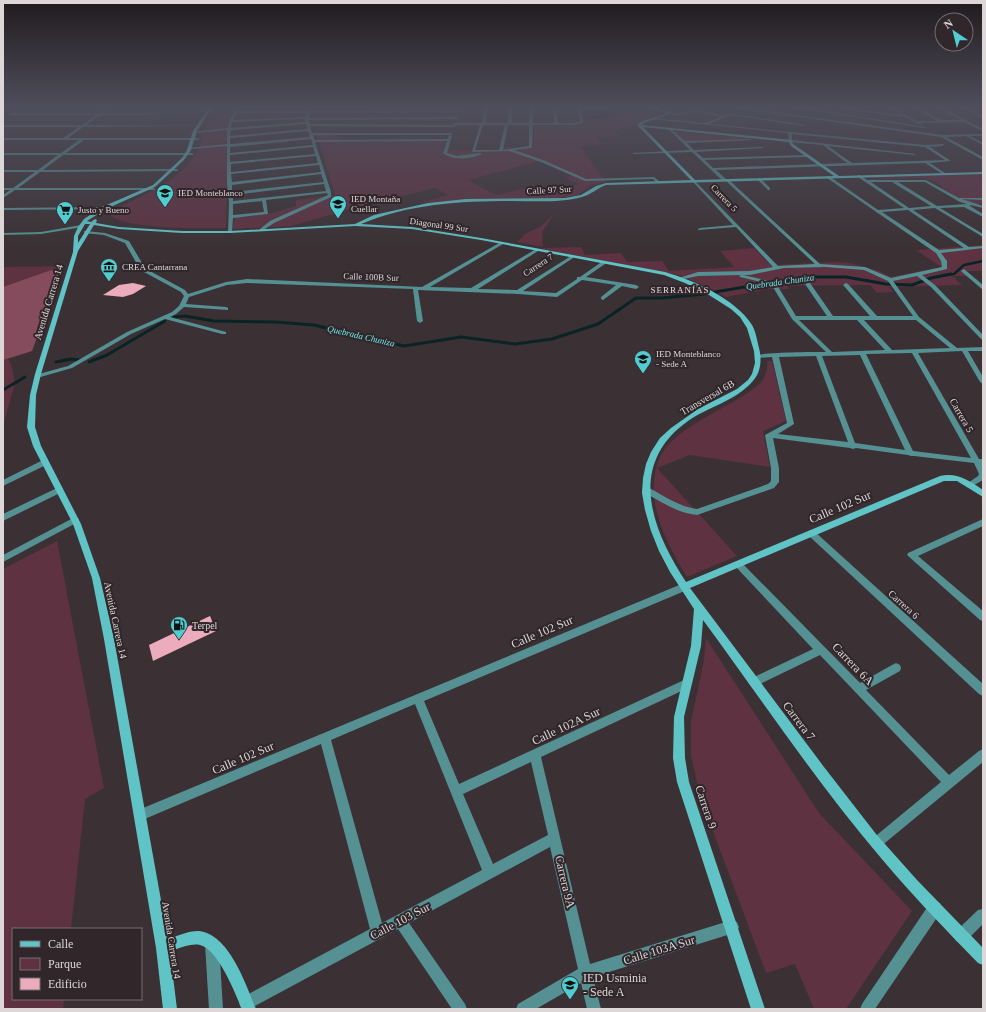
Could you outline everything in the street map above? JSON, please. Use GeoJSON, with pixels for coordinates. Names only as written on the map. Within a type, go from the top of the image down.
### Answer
{"type":"FeatureCollection","features":[{"type":"Feature","properties":{"kind":"street"},"geometry":{"type":"LineString","coordinates":[[3,197],[63,154]]}},
{"type":"Feature","properties":{"kind":"street","name":"Avenida Carrera 14"},"geometry":{"type":"LineString","coordinates":[[170,1009],[163,948],[109,638],[96,578],[84,541],[75,520],[37,446],[31,427],[33,395],[38,376],[75,252],[86,232],[98,217],[115,206],[154,189],[167,181],[189,154]]}},
{"type":"Feature","properties":{"kind":"street","name":"Avenida Carrera 14"},"geometry":{"type":"LineString","coordinates":[[75,252],[76,236],[82,224],[91,216],[104,208],[148,189],[158,183],[189,154]]}},
{"type":"Feature","properties":{"kind":"street"},"geometry":{"type":"LineString","coordinates":[[228,154],[231,203],[230,232]]}},
{"type":"Feature","properties":{"kind":"street"},"geometry":{"type":"LineString","coordinates":[[448,154],[452,156],[482,154]]}},
{"type":"Feature","properties":{"kind":"street"},"geometry":{"type":"LineString","coordinates":[[522,154],[542,161],[585,180],[654,178],[658,182]]}},
{"type":"Feature","properties":{"kind":"street","name":"Carrera 5"},"geometry":{"type":"LineString","coordinates":[[666,154],[776,267]]}},
{"type":"Feature","properties":{"kind":"street"},"geometry":{"type":"LineString","coordinates":[[697,154],[818,264]]}},
{"type":"Feature","properties":{"kind":"street"},"geometry":{"type":"LineString","coordinates":[[770,154],[774,157]]}},
{"type":"Feature","properties":{"kind":"street"},"geometry":{"type":"LineString","coordinates":[[805,154],[838,177]]}},
{"type":"Feature","properties":{"kind":"street"},"geometry":{"type":"LineString","coordinates":[[837,154],[851,164]]}},
{"type":"Feature","properties":{"kind":"street"},"geometry":{"type":"LineString","coordinates":[[914,154],[944,174]]}},
{"type":"Feature","properties":{"kind":"street"},"geometry":{"type":"LineString","coordinates":[[712,169],[949,161],[938,154]]}},
{"type":"Feature","properties":{"kind":"street"},"geometry":{"type":"LineString","coordinates":[[974,154],[983,159]]}},
{"type":"Feature","properties":{"kind":"street"},"geometry":{"type":"LineString","coordinates":[[229,163],[318,155],[330,196],[272,222],[262,230]]}},
{"type":"Feature","properties":{"kind":"street"},"geometry":{"type":"LineString","coordinates":[[702,159],[808,156]]}},
{"type":"Feature","properties":{"kind":"street"},"geometry":{"type":"LineString","coordinates":[[229,173],[320,164]]}},
{"type":"Feature","properties":{"kind":"street"},"geometry":{"type":"LineString","coordinates":[[3,171],[177,170]]}},
{"type":"Feature","properties":{"kind":"street"},"geometry":{"type":"LineString","coordinates":[[229,184],[323,173]]}},
{"type":"Feature","properties":{"kind":"street","name":"Calle 97 Sur"},"geometry":{"type":"LineString","coordinates":[[355,225],[371,218],[428,204],[466,200],[565,199],[582,196],[603,184],[983,173]]}},
{"type":"Feature","properties":{"kind":"street"},"geometry":{"type":"LineString","coordinates":[[859,176],[969,249]]}},
{"type":"Feature","properties":{"kind":"street"},"geometry":{"type":"LineString","coordinates":[[681,279],[698,274],[750,273],[776,267],[818,264],[860,268],[891,280],[920,276],[944,268],[944,261],[936,251],[828,177]]}},
{"type":"Feature","properties":{"kind":"street"},"geometry":{"type":"LineString","coordinates":[[759,179],[769,189]]}},
{"type":"Feature","properties":{"kind":"street"},"geometry":{"type":"LineString","coordinates":[[892,180],[983,236]]}},
{"type":"Feature","properties":{"kind":"street"},"geometry":{"type":"LineString","coordinates":[[866,181],[926,181],[956,198],[983,207]]}},
{"type":"Feature","properties":{"kind":"street"},"geometry":{"type":"LineString","coordinates":[[230,194],[326,183]]}},
{"type":"Feature","properties":{"kind":"street"},"geometry":{"type":"LineString","coordinates":[[3,190],[154,189]]}},
{"type":"Feature","properties":{"kind":"street"},"geometry":{"type":"LineString","coordinates":[[231,203],[329,192]]}},
{"type":"Feature","properties":{"kind":"street"},"geometry":{"type":"LineString","coordinates":[[956,198],[983,199]]}},
{"type":"Feature","properties":{"kind":"street"},"geometry":{"type":"LineString","coordinates":[[231,217],[266,213],[264,200]]}},
{"type":"Feature","properties":{"kind":"street"},"geometry":{"type":"LineString","coordinates":[[877,211],[971,204]]}},
{"type":"Feature","properties":{"kind":"street"},"geometry":{"type":"LineString","coordinates":[[964,205],[983,216]]}},
{"type":"Feature","properties":{"kind":"street"},"geometry":{"type":"LineString","coordinates":[[3,209],[104,208]]}},
{"type":"Feature","properties":{"kind":"street","name":"Diagonal 99 Sur"},"geometry":{"type":"LineString","coordinates":[[91,216],[98,217],[120,228]]}},
{"type":"Feature","properties":{"kind":"street"},"geometry":{"type":"LineString","coordinates":[[3,234],[41,233],[82,224]]}},
{"type":"Feature","properties":{"kind":"street","name":"Diagonal 99 Sur"},"geometry":{"type":"LineString","coordinates":[[82,224],[182,232],[230,232],[355,225],[417,229],[501,243],[665,274],[681,279]]}},
{"type":"Feature","properties":{"kind":"street"},"geometry":{"type":"LineString","coordinates":[[700,229],[737,226]]}},
{"type":"Feature","properties":{"kind":"street"},"geometry":{"type":"LineString","coordinates":[[974,230],[983,230]]}},
{"type":"Feature","properties":{"kind":"street"},"geometry":{"type":"LineString","coordinates":[[38,376],[70,368],[129,333],[165,317],[182,305],[187,296],[175,286],[146,271],[127,242],[105,234],[86,232]]}},
{"type":"Feature","properties":{"kind":"street"},"geometry":{"type":"LineString","coordinates":[[422,289],[501,243]]}},
{"type":"Feature","properties":{"kind":"street"},"geometry":{"type":"LineString","coordinates":[[936,251],[983,247]]}},
{"type":"Feature","properties":{"kind":"street"},"geometry":{"type":"LineString","coordinates":[[472,290],[536,250]]}},
{"type":"Feature","properties":{"kind":"street","name":"Carrera 7"},"geometry":{"type":"LineString","coordinates":[[518,292],[571,257]]}},
{"type":"Feature","properties":{"kind":"street"},"geometry":{"type":"LineString","coordinates":[[579,278],[603,263]]}},
{"type":"Feature","properties":{"kind":"street"},"geometry":{"type":"LineString","coordinates":[[964,271],[983,288]]}},
{"type":"Feature","properties":{"kind":"street"},"geometry":{"type":"LineString","coordinates":[[730,273],[770,283],[775,286],[794,318],[831,354]]}},
{"type":"Feature","properties":{"kind":"street"},"geometry":{"type":"LineString","coordinates":[[920,276],[929,283],[983,338]]}},
{"type":"Feature","properties":{"kind":"street"},"geometry":{"type":"LineString","coordinates":[[579,278],[636,287]]}},
{"type":"Feature","properties":{"kind":"street","name":"Calle 100B Sur"},"geometry":{"type":"LineString","coordinates":[[187,296],[226,284],[246,281],[518,292],[557,295],[579,278]]}},
{"type":"Feature","properties":{"kind":"street"},"geometry":{"type":"LineString","coordinates":[[681,279],[708,292],[739,314],[749,326],[758,356],[983,349]]}},
{"type":"Feature","properties":{"kind":"street"},"geometry":{"type":"LineString","coordinates":[[891,280],[917,318],[956,350]]}},
{"type":"Feature","properties":{"kind":"street"},"geometry":{"type":"LineString","coordinates":[[808,284],[831,318]]}},
{"type":"Feature","properties":{"kind":"street"},"geometry":{"type":"LineString","coordinates":[[603,298],[620,285]]}},
{"type":"Feature","properties":{"kind":"street"},"geometry":{"type":"LineString","coordinates":[[846,285],[875,318]]}},
{"type":"Feature","properties":{"kind":"street"},"geometry":{"type":"LineString","coordinates":[[415,288],[420,321]]}},
{"type":"Feature","properties":{"kind":"street"},"geometry":{"type":"LineString","coordinates":[[182,305],[226,309]]}},
{"type":"Feature","properties":{"kind":"street"},"geometry":{"type":"LineString","coordinates":[[165,317],[224,333]]}},
{"type":"Feature","properties":{"kind":"street"},"geometry":{"type":"LineString","coordinates":[[794,318],[917,318]]}},
{"type":"Feature","properties":{"kind":"street"},"geometry":{"type":"LineString","coordinates":[[859,318],[890,352]]}},
{"type":"Feature","properties":{"kind":"street"},"geometry":{"type":"LineString","coordinates":[[964,350],[983,382]]}},
{"type":"Feature","properties":{"kind":"street","name":"Carrera 5"},"geometry":{"type":"LineString","coordinates":[[914,351],[980,462],[983,474],[981,478],[969,485]]}},
{"type":"Feature","properties":{"kind":"street"},"geometry":{"type":"LineString","coordinates":[[862,353],[911,454]]}},
{"type":"Feature","properties":{"kind":"street"},"geometry":{"type":"LineString","coordinates":[[818,354],[853,446]]}},
{"type":"Feature","properties":{"kind":"street"},"geometry":{"type":"LineString","coordinates":[[769,435],[791,424],[775,355]]}},
{"type":"Feature","properties":{"kind":"street","name":"Transversal 6B"},"geometry":{"type":"LineString","coordinates":[[647,472],[654,451],[673,429],[698,412],[740,389],[750,381],[755,374],[758,365],[758,356]]}},
{"type":"Feature","properties":{"kind":"street"},"geometry":{"type":"LineString","coordinates":[[769,435],[980,462]]}},
{"type":"Feature","properties":{"kind":"street"},"geometry":{"type":"LineString","coordinates":[[646,490],[678,508],[689,512],[697,512],[771,486],[775,482],[775,468],[769,435]]}},
{"type":"Feature","properties":{"kind":"street"},"geometry":{"type":"LineString","coordinates":[[3,483],[45,462]]}},
{"type":"Feature","properties":{"kind":"street","name":"Carrera 7"},"geometry":{"type":"LineString","coordinates":[[647,472],[646,490],[652,523],[668,560],[684,587],[876,843],[983,958]]}},
{"type":"Feature","properties":{"kind":"street","name":"Calle 102 Sur"},"geometry":{"type":"LineString","coordinates":[[140,815],[943,478],[954,477],[969,485]]}},
{"type":"Feature","properties":{"kind":"street"},"geometry":{"type":"LineString","coordinates":[[969,485],[983,494]]}},
{"type":"Feature","properties":{"kind":"street"},"geometry":{"type":"LineString","coordinates":[[3,518],[59,490]]}},
{"type":"Feature","properties":{"kind":"street"},"geometry":{"type":"LineString","coordinates":[[3,559],[75,520]]}},
{"type":"Feature","properties":{"kind":"street"},"geometry":{"type":"LineString","coordinates":[[983,522],[911,555],[983,617]]}},
{"type":"Feature","properties":{"kind":"street","name":"Carrera 6"},"geometry":{"type":"LineString","coordinates":[[811,533],[983,691]]}},
{"type":"Feature","properties":{"kind":"street","name":"Carrera 6A"},"geometry":{"type":"LineString","coordinates":[[738,564],[948,783]]}},
{"type":"Feature","properties":{"kind":"street","name":"Carrera 9"},"geometry":{"type":"LineString","coordinates":[[699,607],[696,646],[679,717],[679,758],[683,782],[758,1009]]}},
{"type":"Feature","properties":{"kind":"street"},"geometry":{"type":"LineString","coordinates":[[754,682],[821,650]]}},
{"type":"Feature","properties":{"kind":"street"},"geometry":{"type":"LineString","coordinates":[[859,690],[896,668]]}},
{"type":"Feature","properties":{"kind":"street","name":"Calle 102A Sur"},"geometry":{"type":"LineString","coordinates":[[456,791],[686,684]]}},
{"type":"Feature","properties":{"kind":"street"},"geometry":{"type":"LineString","coordinates":[[418,698],[490,873]]}},
{"type":"Feature","properties":{"kind":"street"},"geometry":{"type":"LineString","coordinates":[[325,737],[378,933]]}},
{"type":"Feature","properties":{"kind":"street"},"geometry":{"type":"LineString","coordinates":[[876,843],[983,754]]}},
{"type":"Feature","properties":{"kind":"street","name":"Carrera 9A"},"geometry":{"type":"LineString","coordinates":[[535,755],[594,1009]]}},
{"type":"Feature","properties":{"kind":"street","name":"Calle 103 Sur"},"geometry":{"type":"LineString","coordinates":[[248,1006],[378,933],[554,838]]}},
{"type":"Feature","properties":{"kind":"street"},"geometry":{"type":"LineString","coordinates":[[867,1009],[935,908]]}},
{"type":"Feature","properties":{"kind":"street"},"geometry":{"type":"LineString","coordinates":[[961,936],[983,915]]}},
{"type":"Feature","properties":{"kind":"street"},"geometry":{"type":"LineString","coordinates":[[400,921],[460,1009]]}},
{"type":"Feature","properties":{"kind":"street","name":"Calle 103A Sur"},"geometry":{"type":"LineString","coordinates":[[523,1009],[586,972],[732,927]]}},
{"type":"Feature","properties":{"kind":"street"},"geometry":{"type":"LineString","coordinates":[[163,948],[184,940],[199,938],[212,942],[224,957],[248,1006]]}},
{"type":"Feature","properties":{"kind":"street"},"geometry":{"type":"LineString","coordinates":[[212,942],[216,1009]]}},
{"type":"Feature","properties":{"kind":"green space"},"geometry":{"type":"Polygon","coordinates":[[[195,154],[227,154],[226,228],[183,228],[145,225],[129,223],[117,219],[110,214],[170,180],[189,163],[195,154]]]}},
{"type":"Feature","properties":{"kind":"green space"},"geometry":{"type":"Polygon","coordinates":[[[323,154],[586,154],[606,182],[592,185],[577,195],[553,198],[468,199],[419,203],[448,195],[435,188],[291,226],[233,229],[235,217],[269,214],[296,206],[296,200],[335,195],[323,154]],[[540,161],[468,180],[496,195],[539,185],[555,193],[579,184],[565,178],[572,176],[540,161]]]}},
{"type":"Feature","properties":{"kind":"green space"},"geometry":{"type":"Polygon","coordinates":[[[983,174],[983,205],[958,197],[936,182],[930,180],[914,178],[882,179],[867,177],[983,174]]]}},
{"type":"Feature","properties":{"kind":"green space"},"geometry":{"type":"Polygon","coordinates":[[[555,213],[542,232],[543,247],[517,242],[525,234],[541,226],[555,213]]]}},
{"type":"Feature","properties":{"kind":"green space"},"geometry":{"type":"Polygon","coordinates":[[[983,245],[983,271],[964,271],[969,276],[952,276],[962,285],[889,287],[894,292],[877,293],[870,285],[788,286],[789,289],[769,289],[726,297],[710,288],[678,275],[543,249],[581,247],[585,255],[621,253],[627,262],[662,261],[669,271],[734,267],[720,251],[754,248],[771,265],[834,262],[850,263],[879,271],[891,277],[941,267],[916,250],[983,245]]]}},
{"type":"Feature","properties":{"kind":"green space"},"geometry":{"type":"Polygon","coordinates":[[[63,266],[32,351],[8,359],[11,364],[15,383],[3,426],[3,267],[63,266]]]}},
{"type":"Feature","properties":{"kind":"green space"},"geometry":{"type":"Polygon","coordinates":[[[767,361],[772,361],[786,421],[763,431],[770,467],[690,455],[657,468],[737,556],[687,577],[664,535],[655,504],[655,472],[660,457],[666,448],[685,430],[743,396],[758,385],[766,374],[767,361]]]}},
{"type":"Feature","properties":{"kind":"green space"},"geometry":{"type":"Polygon","coordinates":[[[57,541],[104,788],[85,799],[71,928],[12,928],[12,1000],[64,1000],[63,1009],[3,1009],[3,569],[57,541]]]}},
{"type":"Feature","properties":{"kind":"green space"},"geometry":{"type":"Polygon","coordinates":[[[706,638],[819,813],[912,911],[846,1009],[814,1009],[795,964],[766,973],[701,799],[691,756],[691,722],[704,660],[706,638]]]}},
{"type":"Feature","properties":{"kind":"shaded area"},"geometry":{"type":"Polygon","coordinates":[[[63,266],[32,351],[3,360],[3,287],[63,266]]]}},
{"type":"Feature","properties":{"kind":"building"},"geometry":{"type":"Polygon","coordinates":[[[133,283],[146,286],[133,294],[123,297],[103,295],[119,285],[133,283]]]}},
{"type":"Feature","properties":{"kind":"building","name":"Terpel"},"geometry":{"type":"Polygon","coordinates":[[[210,616],[216,631],[153,661],[149,645],[210,616]]]}},
{"type":"Feature","properties":{"kind":"waterway","name":"Quebrada Chuniza"},"geometry":{"type":"LineString","coordinates":[[947,275],[954,274],[964,265],[983,261]]}},
{"type":"Feature","properties":{"kind":"waterway","name":"Quebrada Chuniza"},"geometry":{"type":"LineString","coordinates":[[715,292],[805,277],[846,277],[886,284],[912,285],[931,278],[947,275]]}},
{"type":"Feature","properties":{"kind":"waterway","name":"Quebrada Chuniza"},"geometry":{"type":"LineString","coordinates":[[174,317],[185,316],[214,321],[276,322],[314,325],[404,346],[461,337],[515,344],[552,339],[598,324],[636,298],[662,298],[705,294]]}},
{"type":"Feature","properties":{"kind":"waterway","name":"Quebrada Chuniza"},"geometry":{"type":"LineString","coordinates":[[89,362],[107,355],[165,321]]}},
{"type":"Feature","properties":{"kind":"waterway","name":"Quebrada Chuniza"},"geometry":{"type":"LineString","coordinates":[[56,362],[71,359],[80,360]]}},
{"type":"Feature","properties":{"kind":"waterway","name":"Quebrada Chuniza"},"geometry":{"type":"LineString","coordinates":[[3,390],[25,377]]}},
{"type":"Feature","properties":{"kind":"place","name":"IED Monteblanco"},"geometry":{"type":"Point","coordinates":[165,208]}},
{"type":"Feature","properties":{"kind":"place","name":"IED Montaña Cuellar"},"geometry":{"type":"Point","coordinates":[338,219]}},
{"type":"Feature","properties":{"kind":"place","name":"Justo y Bueno"},"geometry":{"type":"Point","coordinates":[65,225]}},
{"type":"Feature","properties":{"kind":"place","name":"CREA Cantarrana"},"geometry":{"type":"Point","coordinates":[109,282]}},
{"type":"Feature","properties":{"kind":"place","name":"IED Monteblanco - Sede A"},"geometry":{"type":"Point","coordinates":[643,374]}},
{"type":"Feature","properties":{"kind":"place","name":"Terpel"},"geometry":{"type":"Point","coordinates":[179,640]}},
{"type":"Feature","properties":{"kind":"place","name":"IED Usminia - Sede A"},"geometry":{"type":"Point","coordinates":[570,1000]}},
{"type":"Feature","properties":{"kind":"district","name":"SERRANÍAS"},"geometry":{"type":"Point","coordinates":[680,290]}}]}
